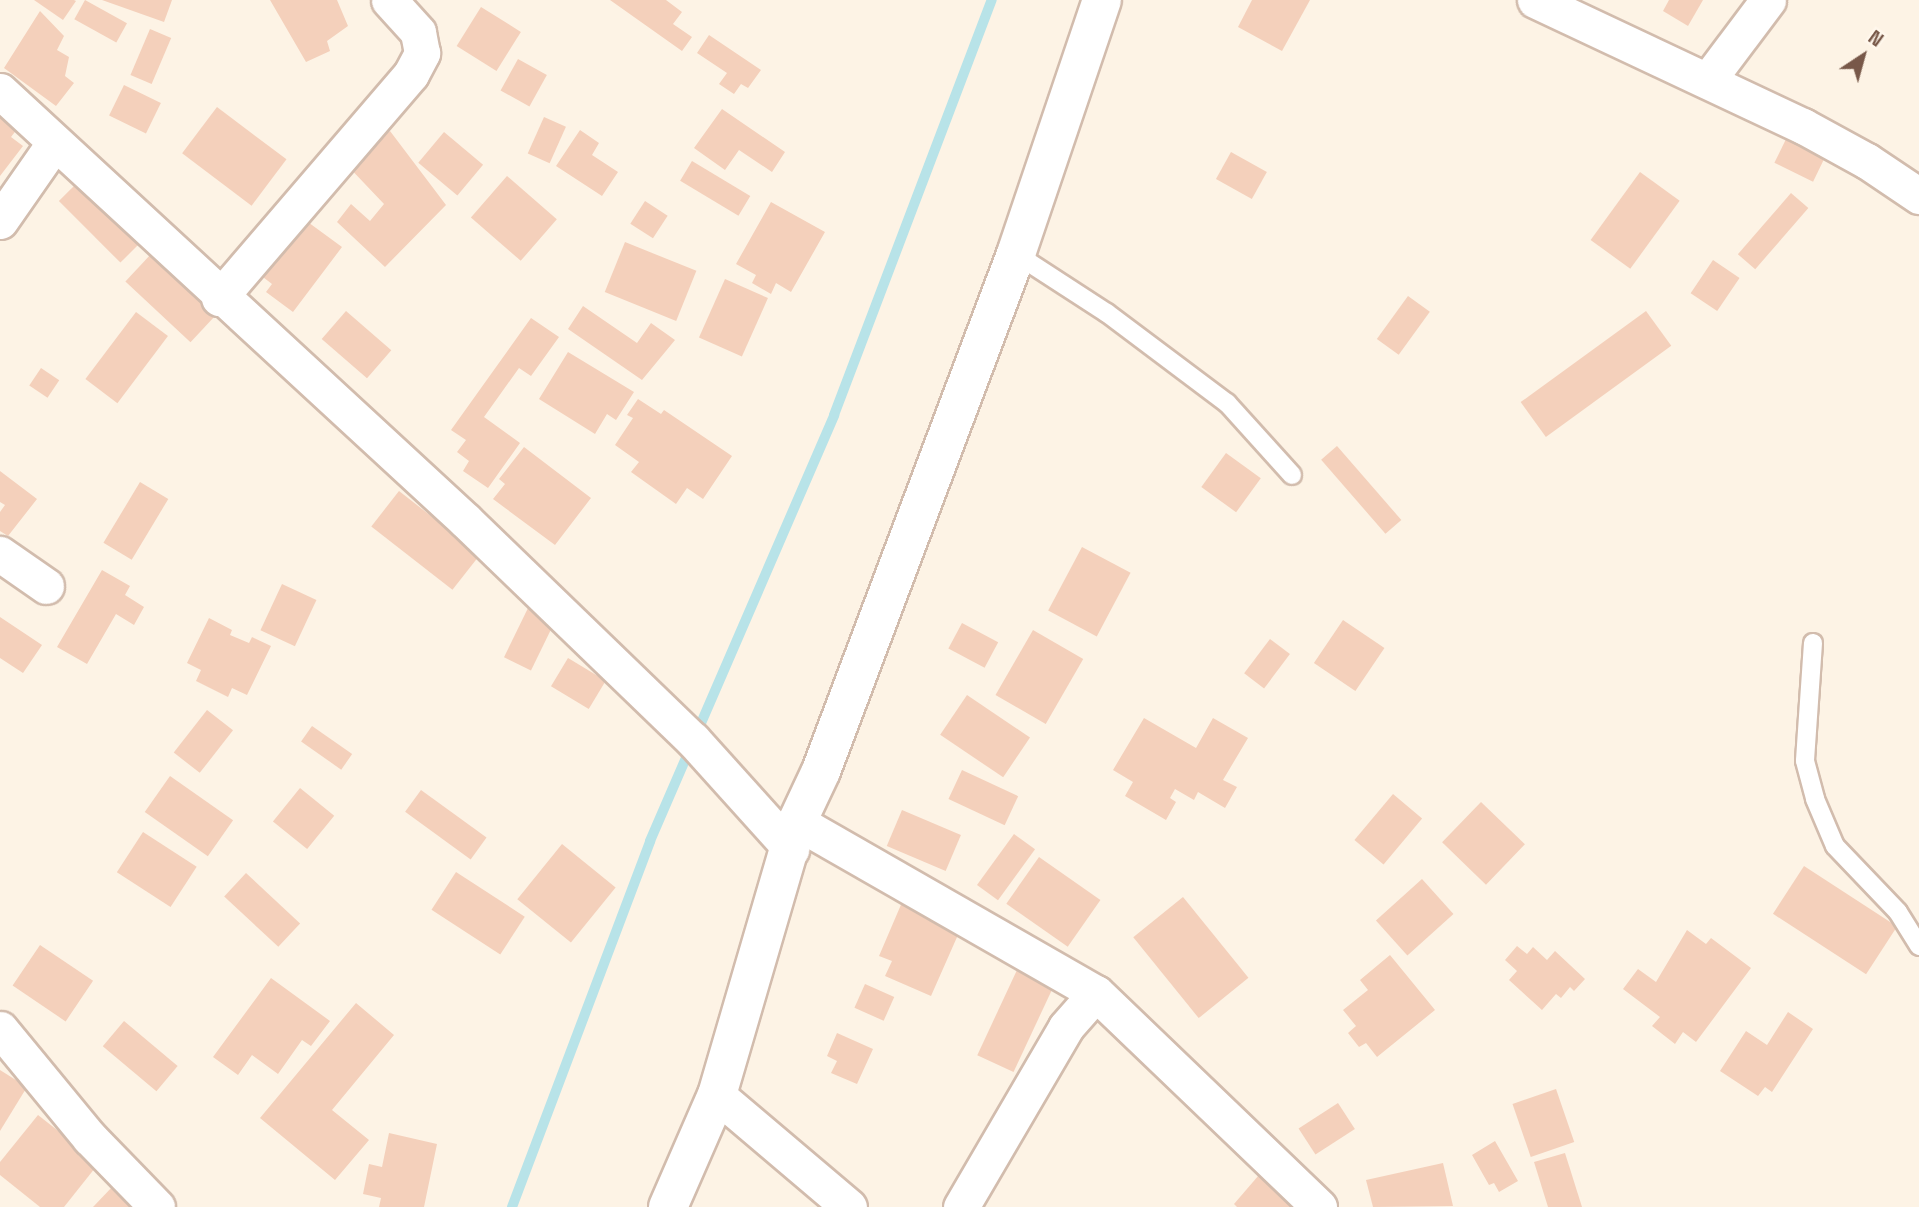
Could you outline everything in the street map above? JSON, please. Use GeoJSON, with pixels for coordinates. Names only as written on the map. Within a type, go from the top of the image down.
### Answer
{"type":"FeatureCollection","features":[{"type":"Feature","properties":{"kind":"street"},"geometry":{"type":"LineString","coordinates":[[219,298],[411,74],[422,53],[418,32],[389,0]]}},
{"type":"Feature","properties":{"kind":"street"},"geometry":{"type":"LineString","coordinates":[[668,1207],[717,1095],[794,836],[1016,254],[1102,0]]}},
{"type":"Feature","properties":{"kind":"street"},"geometry":{"type":"LineString","coordinates":[[1535,0],[1708,80],[1867,160],[1919,196]]}},
{"type":"Feature","properties":{"kind":"street"},"geometry":{"type":"LineString","coordinates":[[1708,80],[1768,0]]}},
{"type":"Feature","properties":{"kind":"street"},"geometry":{"type":"LineString","coordinates":[[0,91],[219,298],[466,521],[794,836],[1096,993],[1319,1207]]}},
{"type":"Feature","properties":{"kind":"street"},"geometry":{"type":"LineString","coordinates":[[0,221],[55,142]]}},
{"type":"Feature","properties":{"kind":"street"},"geometry":{"type":"LineString","coordinates":[[0,554],[46,586]]}},
{"type":"Feature","properties":{"kind":"street"},"geometry":{"type":"LineString","coordinates":[[961,1207],[1066,1027],[1096,993]]}},
{"type":"Feature","properties":{"kind":"street"},"geometry":{"type":"LineString","coordinates":[[0,1029],[90,1138],[157,1207]]}},
{"type":"Feature","properties":{"kind":"street"},"geometry":{"type":"LineString","coordinates":[[717,1095],[849,1207]]}},
{"type":"Feature","properties":{"kind":"lane"},"geometry":{"type":"LineString","coordinates":[[1016,254],[1107,313],[1227,403],[1292,475]]}},
{"type":"Feature","properties":{"kind":"lane"},"geometry":{"type":"LineString","coordinates":[[1813,643],[1805,761],[1815,799],[1835,846],[1898,912],[1919,946]]}},
{"type":"Feature","properties":{"kind":"building"},"geometry":{"type":"Polygon","coordinates":[[[34,0],[74,0],[76,1],[63,20],[34,0]]]}},
{"type":"Feature","properties":{"kind":"building"},"geometry":{"type":"Polygon","coordinates":[[[85,0],[127,23],[116,43],[74,19],[85,0]]]}},
{"type":"Feature","properties":{"kind":"building"},"geometry":{"type":"Polygon","coordinates":[[[102,0],[172,0],[164,22],[102,0]]]}},
{"type":"Feature","properties":{"kind":"building"},"geometry":{"type":"Polygon","coordinates":[[[270,0],[337,0],[348,26],[327,41],[330,51],[306,62],[270,0]]]}},
{"type":"Feature","properties":{"kind":"building"},"geometry":{"type":"Polygon","coordinates":[[[610,0],[666,0],[682,12],[673,24],[692,37],[682,51],[610,0]]]}},
{"type":"Feature","properties":{"kind":"building"},"geometry":{"type":"Polygon","coordinates":[[[1252,0],[1310,0],[1282,51],[1238,27],[1252,0]]]}},
{"type":"Feature","properties":{"kind":"building"},"geometry":{"type":"Polygon","coordinates":[[[1669,0],[1703,0],[1688,26],[1663,11],[1669,0]]]}},
{"type":"Feature","properties":{"kind":"building"},"geometry":{"type":"Polygon","coordinates":[[[481,7],[521,32],[496,71],[457,46],[481,7]]]}},
{"type":"Feature","properties":{"kind":"building"},"geometry":{"type":"Polygon","coordinates":[[[40,11],[64,36],[57,50],[69,57],[65,76],[74,83],[56,106],[4,68],[40,11]]]}},
{"type":"Feature","properties":{"kind":"building"},"geometry":{"type":"Polygon","coordinates":[[[150,29],[171,38],[152,84],[130,75],[150,29]]]}},
{"type":"Feature","properties":{"kind":"building"},"geometry":{"type":"Polygon","coordinates":[[[709,35],[761,70],[748,88],[741,84],[734,94],[719,84],[727,73],[697,53],[709,35]]]}},
{"type":"Feature","properties":{"kind":"building"},"geometry":{"type":"Polygon","coordinates":[[[518,59],[547,75],[529,106],[501,90],[518,59]]]}},
{"type":"Feature","properties":{"kind":"building"},"geometry":{"type":"Polygon","coordinates":[[[124,85],[161,103],[146,134],[109,116],[124,85]]]}},
{"type":"Feature","properties":{"kind":"building"},"geometry":{"type":"Polygon","coordinates":[[[0,102],[24,120],[11,137],[23,146],[0,176],[0,102]]]}},
{"type":"Feature","properties":{"kind":"building"},"geometry":{"type":"Polygon","coordinates":[[[217,107],[286,159],[252,206],[182,153],[217,107]]]}},
{"type":"Feature","properties":{"kind":"building"},"geometry":{"type":"Polygon","coordinates":[[[722,109],[785,152],[772,172],[739,150],[725,170],[694,148],[722,109]]]}},
{"type":"Feature","properties":{"kind":"building"},"geometry":{"type":"Polygon","coordinates":[[[544,117],[566,127],[550,163],[528,154],[544,117]]]}},
{"type":"Feature","properties":{"kind":"building"},"geometry":{"type":"Polygon","coordinates":[[[580,130],[599,143],[592,155],[618,172],[602,196],[556,166],[580,130]]]}},
{"type":"Feature","properties":{"kind":"building"},"geometry":{"type":"Polygon","coordinates":[[[390,131],[446,205],[385,267],[337,222],[351,204],[370,221],[384,204],[345,163],[390,131]]]}},
{"type":"Feature","properties":{"kind":"building"},"geometry":{"type":"Polygon","coordinates":[[[444,132],[483,165],[457,195],[418,163],[444,132]]]}},
{"type":"Feature","properties":{"kind":"building"},"geometry":{"type":"Polygon","coordinates":[[[1788,135],[1827,154],[1813,182],[1774,163],[1788,135]]]}},
{"type":"Feature","properties":{"kind":"building"},"geometry":{"type":"Polygon","coordinates":[[[1231,152],[1267,172],[1252,199],[1216,179],[1231,152]]]}},
{"type":"Feature","properties":{"kind":"building"},"geometry":{"type":"Polygon","coordinates":[[[692,161],[750,196],[738,216],[680,181],[692,161]]]}},
{"type":"Feature","properties":{"kind":"building"},"geometry":{"type":"Polygon","coordinates":[[[1640,172],[1680,201],[1630,269],[1591,240],[1640,172]]]}},
{"type":"Feature","properties":{"kind":"building"},"geometry":{"type":"Polygon","coordinates":[[[507,176],[557,219],[521,261],[471,218],[507,176]]]}},
{"type":"Feature","properties":{"kind":"building"},"geometry":{"type":"Polygon","coordinates":[[[78,182],[140,244],[120,263],[59,201],[78,182]]]}},
{"type":"Feature","properties":{"kind":"building"},"geometry":{"type":"Polygon","coordinates":[[[1791,193],[1808,208],[1755,269],[1738,254],[1791,193]]]}},
{"type":"Feature","properties":{"kind":"building"},"geometry":{"type":"Polygon","coordinates":[[[645,201],[668,216],[653,238],[630,224],[645,201]]]}},
{"type":"Feature","properties":{"kind":"building"},"geometry":{"type":"Polygon","coordinates":[[[771,202],[825,232],[791,292],[776,283],[771,294],[752,283],[756,275],[736,264],[771,202]]]}},
{"type":"Feature","properties":{"kind":"building"},"geometry":{"type":"Polygon","coordinates":[[[301,217],[342,247],[293,312],[266,292],[272,284],[259,274],[301,217]]]}},
{"type":"Feature","properties":{"kind":"building"},"geometry":{"type":"Polygon","coordinates":[[[625,242],[696,271],[676,321],[605,292],[625,242]]]}},
{"type":"Feature","properties":{"kind":"building"},"geometry":{"type":"Polygon","coordinates":[[[152,253],[217,314],[190,342],[125,282],[152,253]]]}},
{"type":"Feature","properties":{"kind":"building"},"geometry":{"type":"Polygon","coordinates":[[[1713,260],[1740,278],[1717,311],[1691,293],[1713,260]]]}},
{"type":"Feature","properties":{"kind":"building"},"geometry":{"type":"Polygon","coordinates":[[[725,279],[768,298],[742,357],[699,337],[725,279]]]}},
{"type":"Feature","properties":{"kind":"building"},"geometry":{"type":"Polygon","coordinates":[[[1408,296],[1430,312],[1399,355],[1377,339],[1408,296]]]}},
{"type":"Feature","properties":{"kind":"building"},"geometry":{"type":"Polygon","coordinates":[[[583,306],[637,343],[651,323],[675,340],[642,380],[568,329],[583,306]]]}},
{"type":"Feature","properties":{"kind":"building"},"geometry":{"type":"Polygon","coordinates":[[[346,311],[391,350],[367,378],[322,339],[346,311]]]}},
{"type":"Feature","properties":{"kind":"building"},"geometry":{"type":"Polygon","coordinates":[[[1646,311],[1671,346],[1546,437],[1521,402],[1646,311]]]}},
{"type":"Feature","properties":{"kind":"building"},"geometry":{"type":"Polygon","coordinates":[[[136,312],[168,336],[117,403],[85,379],[136,312]]]}},
{"type":"Feature","properties":{"kind":"building"},"geometry":{"type":"Polygon","coordinates":[[[531,318],[559,337],[531,376],[519,368],[484,417],[520,443],[488,488],[463,471],[469,461],[457,452],[466,440],[451,430],[531,318]]]}},
{"type":"Feature","properties":{"kind":"building"},"geometry":{"type":"Polygon","coordinates":[[[568,352],[634,392],[616,420],[607,414],[595,434],[539,399],[568,352]]]}},
{"type":"Feature","properties":{"kind":"building"},"geometry":{"type":"Polygon","coordinates":[[[41,368],[59,380],[47,398],[29,385],[41,368]]]}},
{"type":"Feature","properties":{"kind":"building"},"geometry":{"type":"Polygon","coordinates":[[[638,399],[661,414],[664,410],[732,456],[703,499],[687,488],[676,504],[631,472],[639,462],[615,445],[633,418],[627,415],[638,399]]]}},
{"type":"Feature","properties":{"kind":"building"},"geometry":{"type":"Polygon","coordinates":[[[1337,446],[1401,520],[1385,534],[1321,460],[1337,446]]]}},
{"type":"Feature","properties":{"kind":"building"},"geometry":{"type":"Polygon","coordinates":[[[524,447],[591,498],[555,545],[493,499],[505,484],[499,479],[524,447]]]}},
{"type":"Feature","properties":{"kind":"building"},"geometry":{"type":"Polygon","coordinates":[[[1226,453],[1261,478],[1236,512],[1201,487],[1226,453]]]}},
{"type":"Feature","properties":{"kind":"building"},"geometry":{"type":"Polygon","coordinates":[[[0,471],[37,499],[8,536],[0,531],[0,512],[5,505],[0,502],[0,471]]]}},
{"type":"Feature","properties":{"kind":"building"},"geometry":{"type":"Polygon","coordinates":[[[140,482],[168,499],[132,560],[103,543],[140,482]]]}},
{"type":"Feature","properties":{"kind":"building"},"geometry":{"type":"Polygon","coordinates":[[[399,491],[480,554],[452,590],[371,526],[399,491]]]}},
{"type":"Feature","properties":{"kind":"building"},"geometry":{"type":"Polygon","coordinates":[[[1082,547],[1131,573],[1097,636],[1048,611],[1082,547]]]}},
{"type":"Feature","properties":{"kind":"building"},"geometry":{"type":"Polygon","coordinates":[[[102,570],[130,586],[125,595],[144,607],[134,625],[116,614],[87,664],[57,647],[102,570]]]}},
{"type":"Feature","properties":{"kind":"building"},"geometry":{"type":"Polygon","coordinates":[[[282,584],[316,600],[295,646],[260,630],[282,584]]]}},
{"type":"Feature","properties":{"kind":"building"},"geometry":{"type":"Polygon","coordinates":[[[529,606],[556,619],[531,670],[504,657],[529,606]]]}},
{"type":"Feature","properties":{"kind":"building"},"geometry":{"type":"Polygon","coordinates":[[[0,617],[42,645],[23,673],[0,658],[0,617]]]}},
{"type":"Feature","properties":{"kind":"building"},"geometry":{"type":"Polygon","coordinates":[[[209,618],[232,630],[230,635],[249,643],[252,637],[271,646],[247,695],[232,688],[228,697],[196,681],[201,670],[187,663],[209,618]]]}},
{"type":"Feature","properties":{"kind":"building"},"geometry":{"type":"Polygon","coordinates":[[[1343,620],[1384,648],[1355,691],[1314,663],[1343,620]]]}},
{"type":"Feature","properties":{"kind":"building"},"geometry":{"type":"Polygon","coordinates":[[[962,623],[998,642],[985,668],[948,649],[962,623]]]}},
{"type":"Feature","properties":{"kind":"building"},"geometry":{"type":"Polygon","coordinates":[[[1033,630],[1083,659],[1046,724],[996,695],[1033,630]]]}},
{"type":"Feature","properties":{"kind":"building"},"geometry":{"type":"Polygon","coordinates":[[[1270,639],[1290,654],[1264,688],[1244,673],[1270,639]]]}},
{"type":"Feature","properties":{"kind":"building"},"geometry":{"type":"Polygon","coordinates":[[[568,658],[606,681],[589,709],[551,686],[568,658]]]}},
{"type":"Feature","properties":{"kind":"building"},"geometry":{"type":"Polygon","coordinates":[[[967,695],[1030,737],[1003,777],[940,735],[967,695]]]}},
{"type":"Feature","properties":{"kind":"building"},"geometry":{"type":"Polygon","coordinates":[[[207,710],[233,730],[200,773],[174,753],[207,710]]]}},
{"type":"Feature","properties":{"kind":"building"},"geometry":{"type":"Polygon","coordinates":[[[1144,718],[1196,748],[1213,718],[1248,738],[1223,780],[1237,787],[1225,808],[1198,792],[1194,800],[1175,789],[1170,798],[1176,802],[1166,820],[1125,796],[1133,782],[1113,770],[1144,718]]]}},
{"type":"Feature","properties":{"kind":"building"},"geometry":{"type":"Polygon","coordinates":[[[312,726],[352,754],[341,770],[301,742],[312,726]]]}},
{"type":"Feature","properties":{"kind":"building"},"geometry":{"type":"Polygon","coordinates":[[[962,770],[1018,796],[1005,825],[948,799],[962,770]]]}},
{"type":"Feature","properties":{"kind":"building"},"geometry":{"type":"Polygon","coordinates":[[[170,776],[233,820],[208,856],[145,812],[170,776]]]}},
{"type":"Feature","properties":{"kind":"building"},"geometry":{"type":"Polygon","coordinates":[[[300,788],[334,816],[307,849],[273,821],[300,788]]]}},
{"type":"Feature","properties":{"kind":"building"},"geometry":{"type":"Polygon","coordinates":[[[421,790],[487,838],[471,859],[405,812],[421,790]]]}},
{"type":"Feature","properties":{"kind":"building"},"geometry":{"type":"Polygon","coordinates":[[[1393,794],[1422,818],[1384,864],[1354,840],[1393,794]]]}},
{"type":"Feature","properties":{"kind":"building"},"geometry":{"type":"Polygon","coordinates":[[[1481,802],[1525,844],[1486,885],[1442,842],[1481,802]]]}},
{"type":"Feature","properties":{"kind":"building"},"geometry":{"type":"Polygon","coordinates":[[[902,810],[961,835],[946,871],[887,846],[902,810]]]}},
{"type":"Feature","properties":{"kind":"building"},"geometry":{"type":"Polygon","coordinates":[[[143,832],[197,867],[171,907],[117,872],[143,832]]]}},
{"type":"Feature","properties":{"kind":"building"},"geometry":{"type":"Polygon","coordinates":[[[1014,834],[1035,849],[998,900],[977,885],[1014,834]]]}},
{"type":"Feature","properties":{"kind":"building"},"geometry":{"type":"Polygon","coordinates":[[[562,844],[616,887],[571,943],[517,899],[562,844]]]}},
{"type":"Feature","properties":{"kind":"building"},"geometry":{"type":"Polygon","coordinates":[[[1039,857],[1100,900],[1068,947],[1006,904],[1039,857]]]}},
{"type":"Feature","properties":{"kind":"building"},"geometry":{"type":"Polygon","coordinates":[[[1804,866],[1897,926],[1866,974],[1773,914],[1804,866]]]}},
{"type":"Feature","properties":{"kind":"building"},"geometry":{"type":"Polygon","coordinates":[[[456,872],[525,917],[500,954],[431,910],[456,872]]]}},
{"type":"Feature","properties":{"kind":"building"},"geometry":{"type":"Polygon","coordinates":[[[246,873],[300,923],[278,947],[224,896],[246,873]]]}},
{"type":"Feature","properties":{"kind":"building"},"geometry":{"type":"Polygon","coordinates":[[[1422,879],[1453,914],[1407,955],[1376,920],[1422,879]]]}},
{"type":"Feature","properties":{"kind":"building"},"geometry":{"type":"Polygon","coordinates":[[[906,893],[965,919],[931,996],[885,976],[892,961],[879,956],[906,893]]]}},
{"type":"Feature","properties":{"kind":"building"},"geometry":{"type":"Polygon","coordinates":[[[1183,897],[1248,978],[1199,1018],[1133,937],[1183,897]]]}},
{"type":"Feature","properties":{"kind":"building"},"geometry":{"type":"Polygon","coordinates":[[[1687,930],[1706,944],[1711,938],[1751,968],[1696,1042],[1683,1032],[1675,1044],[1652,1026],[1660,1017],[1623,989],[1638,969],[1656,982],[1687,930]]]}},
{"type":"Feature","properties":{"kind":"building"},"geometry":{"type":"Polygon","coordinates":[[[40,945],[93,981],[66,1021],[13,986],[40,945]]]}},
{"type":"Feature","properties":{"kind":"building"},"geometry":{"type":"Polygon","coordinates":[[[1517,946],[1527,954],[1533,947],[1547,960],[1555,951],[1585,979],[1574,991],[1570,987],[1561,998],[1556,994],[1542,1010],[1509,980],[1517,971],[1505,960],[1517,946]]]}},
{"type":"Feature","properties":{"kind":"building"},"geometry":{"type":"Polygon","coordinates":[[[1390,955],[1435,1010],[1377,1057],[1366,1043],[1359,1047],[1348,1033],[1356,1026],[1343,1010],[1368,990],[1360,980],[1390,955]]]}},
{"type":"Feature","properties":{"kind":"building"},"geometry":{"type":"Polygon","coordinates":[[[1017,970],[1053,987],[1014,1072],[977,1055],[1017,970]]]}},
{"type":"Feature","properties":{"kind":"building"},"geometry":{"type":"Polygon","coordinates":[[[271,978],[330,1021],[311,1046],[302,1040],[278,1074],[252,1055],[238,1075],[213,1057],[271,978]]]}},
{"type":"Feature","properties":{"kind":"building"},"geometry":{"type":"Polygon","coordinates":[[[865,984],[894,997],[884,1021],[854,1008],[865,984]]]}},
{"type":"Feature","properties":{"kind":"building"},"geometry":{"type":"Polygon","coordinates":[[[356,1003],[394,1035],[332,1110],[369,1140],[335,1180],[260,1118],[356,1003]]]}},
{"type":"Feature","properties":{"kind":"building"},"geometry":{"type":"Polygon","coordinates":[[[1788,1012],[1813,1029],[1772,1092],[1765,1087],[1758,1096],[1720,1071],[1746,1031],[1767,1045],[1788,1012]]]}},
{"type":"Feature","properties":{"kind":"building"},"geometry":{"type":"Polygon","coordinates":[[[124,1021],[178,1066],[156,1091],[103,1046],[124,1021]]]}},
{"type":"Feature","properties":{"kind":"building"},"geometry":{"type":"Polygon","coordinates":[[[837,1033],[873,1049],[857,1084],[831,1073],[837,1061],[827,1056],[837,1033]]]}},
{"type":"Feature","properties":{"kind":"building"},"geometry":{"type":"Polygon","coordinates":[[[0,1070],[27,1087],[0,1131],[0,1070]]]}},
{"type":"Feature","properties":{"kind":"building"},"geometry":{"type":"Polygon","coordinates":[[[1556,1089],[1574,1142],[1531,1157],[1513,1104],[1556,1089]]]}},
{"type":"Feature","properties":{"kind":"building"},"geometry":{"type":"Polygon","coordinates":[[[1338,1103],[1355,1129],[1315,1155],[1299,1129],[1338,1103]]]}},
{"type":"Feature","properties":{"kind":"building"},"geometry":{"type":"Polygon","coordinates":[[[38,1115],[99,1163],[64,1207],[40,1207],[0,1175],[0,1162],[38,1115]]]}},
{"type":"Feature","properties":{"kind":"building"},"geometry":{"type":"Polygon","coordinates":[[[389,1133],[437,1144],[424,1207],[379,1207],[381,1198],[363,1194],[369,1164],[382,1167],[389,1133]]]}},
{"type":"Feature","properties":{"kind":"building"},"geometry":{"type":"Polygon","coordinates":[[[1495,1141],[1518,1181],[1499,1192],[1494,1183],[1489,1185],[1472,1155],[1495,1141]]]}},
{"type":"Feature","properties":{"kind":"building"},"geometry":{"type":"Polygon","coordinates":[[[1565,1153],[1582,1207],[1548,1207],[1534,1162],[1565,1153]]]}},
{"type":"Feature","properties":{"kind":"building"},"geometry":{"type":"Polygon","coordinates":[[[1443,1163],[1453,1206],[1373,1207],[1366,1180],[1443,1163]]]}},
{"type":"Feature","properties":{"kind":"building"},"geometry":{"type":"Polygon","coordinates":[[[1265,1168],[1311,1207],[1237,1207],[1234,1204],[1265,1168]]]}},
{"type":"Feature","properties":{"kind":"building"},"geometry":{"type":"Polygon","coordinates":[[[114,1185],[137,1207],[93,1207],[114,1185]]]}},
{"type":"Feature","properties":{"kind":"waterway"},"geometry":{"type":"LineString","coordinates":[[512,1207],[650,841],[834,415],[992,0]]}}]}
